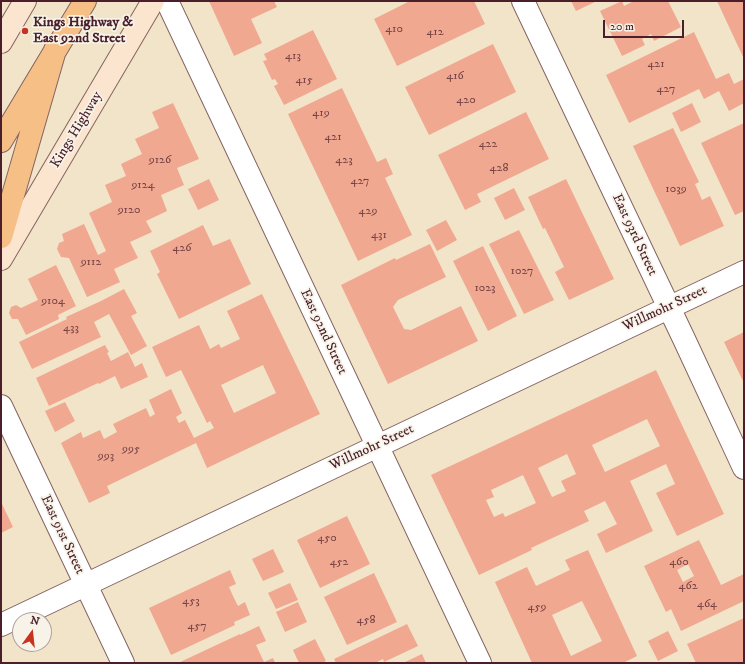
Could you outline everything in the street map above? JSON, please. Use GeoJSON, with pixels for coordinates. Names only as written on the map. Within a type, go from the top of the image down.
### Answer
{"type":"FeatureCollection","features":[{"type":"Feature","properties":{"kind":"main road"},"geometry":{"type":"LineString","coordinates":[[1,142],[85,1]]}},
{"type":"Feature","properties":{"kind":"main road"},"geometry":{"type":"LineString","coordinates":[[1,237],[55,50]]}},
{"type":"Feature","properties":{"kind":"street"},"geometry":{"type":"LineString","coordinates":[[1,42],[25,1]]}},
{"type":"Feature","properties":{"kind":"street","name":"Kings Highway"},"geometry":{"type":"LineString","coordinates":[[1,259],[153,1]]}},
{"type":"Feature","properties":{"kind":"street","name":"East 92nd Street"},"geometry":{"type":"LineString","coordinates":[[167,1],[480,663]]}},
{"type":"Feature","properties":{"kind":"street","name":"East 93rd Street"},"geometry":{"type":"LineString","coordinates":[[523,1],[744,468]]}},
{"type":"Feature","properties":{"kind":"street","name":"Willmohr Street"},"geometry":{"type":"LineString","coordinates":[[1,625],[377,445],[744,272]]}},
{"type":"Feature","properties":{"kind":"street","name":"East 91st Street"},"geometry":{"type":"LineString","coordinates":[[1,406],[123,663]]}},
{"type":"Feature","properties":{"kind":"building"},"geometry":{"type":"Polygon","coordinates":[[[209,1],[274,1],[277,7],[251,19],[262,43],[234,56],[209,1]]]}},
{"type":"Feature","properties":{"kind":"building"},"geometry":{"type":"Polygon","coordinates":[[[410,1],[474,1],[485,24],[397,66],[374,19],[410,1]]]}},
{"type":"Feature","properties":{"kind":"building"},"geometry":{"type":"Polygon","coordinates":[[[571,1],[597,1],[576,11],[571,1]]]}},
{"type":"Feature","properties":{"kind":"building"},"geometry":{"type":"Polygon","coordinates":[[[622,1],[624,6],[634,1],[668,1],[681,27],[654,41],[651,34],[642,39],[645,45],[622,56],[600,11],[622,1]]]}},
{"type":"Feature","properties":{"kind":"building"},"geometry":{"type":"Polygon","coordinates":[[[717,1],[744,1],[744,59],[717,1]]]}},
{"type":"Feature","properties":{"kind":"building"},"geometry":{"type":"Polygon","coordinates":[[[313,30],[337,79],[284,105],[274,86],[278,84],[275,79],[272,80],[263,61],[267,60],[264,54],[313,30]]]}},
{"type":"Feature","properties":{"kind":"building"},"geometry":{"type":"Polygon","coordinates":[[[694,32],[716,79],[729,73],[734,84],[744,79],[744,103],[729,111],[719,91],[704,99],[699,89],[629,123],[606,75],[694,32]]]}},
{"type":"Feature","properties":{"kind":"building"},"geometry":{"type":"Polygon","coordinates":[[[493,44],[516,92],[429,135],[405,87],[493,44]]]}},
{"type":"Feature","properties":{"kind":"building"},"geometry":{"type":"Polygon","coordinates":[[[342,88],[377,162],[386,158],[393,174],[385,178],[412,235],[358,261],[288,114],[342,88]]]}},
{"type":"Feature","properties":{"kind":"building"},"geometry":{"type":"Polygon","coordinates":[[[173,103],[199,159],[177,168],[184,185],[161,195],[167,211],[146,221],[152,232],[130,242],[138,258],[114,269],[120,282],[87,297],[69,258],[61,257],[57,249],[59,243],[64,241],[62,234],[84,224],[98,255],[106,251],[89,213],[112,202],[105,185],[126,176],[121,164],[142,154],[135,139],[159,128],[152,112],[173,103]]]}},
{"type":"Feature","properties":{"kind":"building"},"geometry":{"type":"Polygon","coordinates":[[[692,103],[701,122],[681,132],[672,113],[692,103]]]}},
{"type":"Feature","properties":{"kind":"building"},"geometry":{"type":"Polygon","coordinates":[[[526,112],[549,159],[477,194],[481,202],[465,210],[438,155],[526,112]]]}},
{"type":"Feature","properties":{"kind":"building"},"geometry":{"type":"Polygon","coordinates":[[[744,123],[744,211],[735,215],[701,143],[744,123]]]}},
{"type":"Feature","properties":{"kind":"building"},"geometry":{"type":"Polygon","coordinates":[[[673,128],[699,182],[695,184],[702,200],[710,196],[724,226],[680,246],[633,146],[673,128]]]}},
{"type":"Feature","properties":{"kind":"building"},"geometry":{"type":"Polygon","coordinates":[[[209,179],[219,200],[198,210],[188,189],[209,179]]]}},
{"type":"Feature","properties":{"kind":"building"},"geometry":{"type":"Polygon","coordinates":[[[566,179],[614,279],[569,300],[555,272],[564,267],[545,228],[543,229],[528,197],[566,179]]]}},
{"type":"Feature","properties":{"kind":"building"},"geometry":{"type":"Polygon","coordinates":[[[514,188],[525,210],[505,220],[494,198],[514,188]]]}},
{"type":"Feature","properties":{"kind":"building"},"geometry":{"type":"Polygon","coordinates":[[[446,220],[457,240],[437,251],[426,230],[446,220]]]}},
{"type":"Feature","properties":{"kind":"building"},"geometry":{"type":"Polygon","coordinates":[[[203,225],[213,246],[230,239],[251,284],[179,319],[157,274],[160,272],[150,251],[203,225]]]}},
{"type":"Feature","properties":{"kind":"building"},"geometry":{"type":"Polygon","coordinates":[[[519,230],[554,300],[524,314],[489,244],[519,230]]]}},
{"type":"Feature","properties":{"kind":"building"},"geometry":{"type":"Polygon","coordinates":[[[430,244],[446,277],[398,300],[393,307],[404,329],[411,330],[461,306],[478,341],[388,384],[341,285],[395,258],[396,260],[430,244]]]}},
{"type":"Feature","properties":{"kind":"building"},"geometry":{"type":"Polygon","coordinates":[[[483,246],[517,316],[488,331],[453,261],[483,246]]]}},
{"type":"Feature","properties":{"kind":"building"},"geometry":{"type":"Polygon","coordinates":[[[56,265],[76,306],[58,315],[59,319],[26,335],[18,319],[12,319],[9,313],[11,307],[16,305],[21,308],[38,300],[28,279],[56,265]]]}},
{"type":"Feature","properties":{"kind":"building"},"geometry":{"type":"Polygon","coordinates":[[[124,289],[137,313],[131,316],[147,346],[131,355],[109,314],[94,322],[101,337],[32,369],[19,342],[124,289]]]}},
{"type":"Feature","properties":{"kind":"building"},"geometry":{"type":"Polygon","coordinates":[[[262,294],[320,414],[207,468],[196,443],[107,486],[110,493],[89,503],[61,443],[81,432],[83,438],[100,430],[104,439],[117,432],[113,424],[146,408],[150,417],[155,414],[149,400],[171,389],[182,413],[176,417],[179,423],[185,420],[194,438],[214,428],[210,421],[207,423],[181,370],[166,377],[152,347],[199,325],[210,349],[219,344],[221,348],[240,339],[227,311],[262,294]],[[263,365],[221,385],[234,413],[276,393],[263,365]]]}},
{"type":"Feature","properties":{"kind":"building"},"geometry":{"type":"Polygon","coordinates":[[[744,332],[744,383],[724,342],[744,332]]]}},
{"type":"Feature","properties":{"kind":"building"},"geometry":{"type":"Polygon","coordinates":[[[105,345],[109,352],[107,353],[111,361],[128,352],[135,367],[142,363],[148,377],[121,389],[115,376],[49,406],[36,378],[105,345]]]}},
{"type":"Feature","properties":{"kind":"building"},"geometry":{"type":"Polygon","coordinates":[[[656,370],[724,514],[677,536],[656,493],[675,484],[666,464],[630,481],[653,531],[606,553],[597,534],[617,524],[605,501],[584,511],[589,521],[531,548],[532,550],[479,575],[431,475],[656,370]],[[647,419],[592,445],[605,472],[660,446],[647,419]],[[567,454],[538,468],[552,497],[566,491],[561,481],[576,474],[567,454]],[[523,475],[491,490],[494,497],[486,500],[494,517],[503,513],[505,517],[536,503],[523,475]]]}},
{"type":"Feature","properties":{"kind":"building"},"geometry":{"type":"Polygon","coordinates":[[[65,402],[75,421],[55,432],[45,411],[65,402]]]}},
{"type":"Feature","properties":{"kind":"building"},"geometry":{"type":"Polygon","coordinates":[[[1,502],[13,527],[1,533],[1,502]]]}},
{"type":"Feature","properties":{"kind":"building"},"geometry":{"type":"Polygon","coordinates":[[[347,516],[370,564],[320,588],[297,540],[347,516]]]}},
{"type":"Feature","properties":{"kind":"building"},"geometry":{"type":"Polygon","coordinates":[[[699,540],[721,585],[744,574],[744,601],[681,631],[671,609],[666,612],[644,566],[699,540]],[[688,564],[677,570],[683,582],[694,576],[688,564]]]}},
{"type":"Feature","properties":{"kind":"building"},"geometry":{"type":"Polygon","coordinates":[[[273,549],[284,572],[263,581],[252,559],[273,549]]]}},
{"type":"Feature","properties":{"kind":"building"},"geometry":{"type":"Polygon","coordinates":[[[588,550],[637,656],[623,663],[532,663],[495,582],[527,567],[536,586],[570,570],[565,560],[588,550]],[[582,601],[552,615],[571,656],[602,641],[582,601]]]}},
{"type":"Feature","properties":{"kind":"building"},"geometry":{"type":"Polygon","coordinates":[[[230,570],[236,584],[229,587],[233,596],[238,606],[245,602],[250,615],[234,622],[235,625],[171,655],[149,608],[230,570]]]}},
{"type":"Feature","properties":{"kind":"building"},"geometry":{"type":"Polygon","coordinates":[[[374,573],[397,622],[347,645],[324,597],[374,573]]]}},
{"type":"Feature","properties":{"kind":"building"},"geometry":{"type":"Polygon","coordinates":[[[290,583],[298,600],[276,609],[268,593],[290,583]]]}},
{"type":"Feature","properties":{"kind":"building"},"geometry":{"type":"Polygon","coordinates":[[[298,602],[307,622],[285,632],[276,612],[298,602]]]}},
{"type":"Feature","properties":{"kind":"building"},"geometry":{"type":"Polygon","coordinates":[[[744,618],[744,663],[696,663],[687,644],[744,618]]]}},
{"type":"Feature","properties":{"kind":"building"},"geometry":{"type":"Polygon","coordinates":[[[407,624],[418,646],[384,662],[383,659],[375,663],[336,663],[334,659],[407,624]]]}},
{"type":"Feature","properties":{"kind":"building"},"geometry":{"type":"Polygon","coordinates":[[[259,626],[266,641],[256,645],[264,662],[273,658],[275,663],[178,663],[240,634],[259,626]]]}},
{"type":"Feature","properties":{"kind":"building"},"geometry":{"type":"Polygon","coordinates":[[[668,631],[678,651],[658,661],[648,641],[668,631]]]}},
{"type":"Feature","properties":{"kind":"building"},"geometry":{"type":"Polygon","coordinates":[[[315,639],[326,661],[321,663],[299,663],[293,650],[315,639]]]}},
{"type":"Feature","properties":{"kind":"building"},"geometry":{"type":"Polygon","coordinates":[[[422,654],[426,663],[403,663],[422,654]]]}},
{"type":"Feature","properties":{"kind":"place","name":"Kings Highway & East 92nd Street"},"geometry":{"type":"Point","coordinates":[25,31]}}]}
